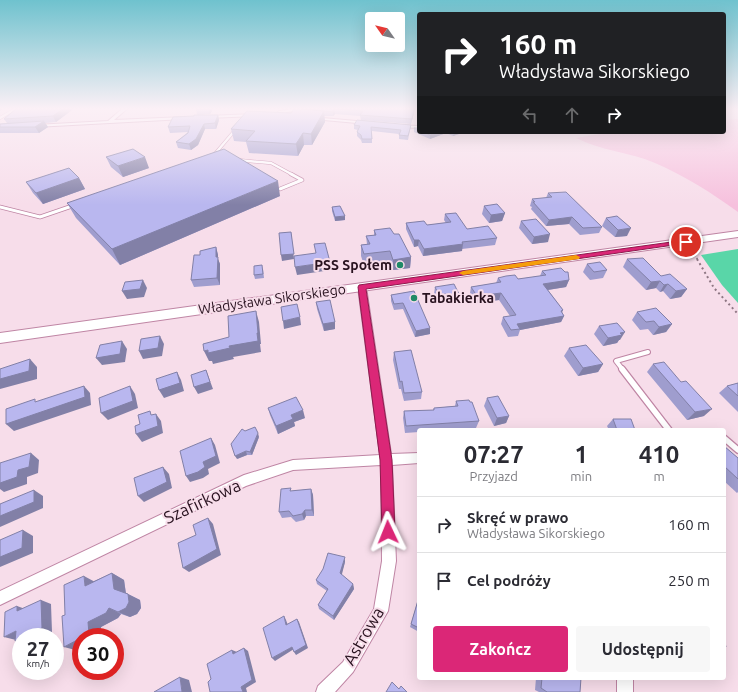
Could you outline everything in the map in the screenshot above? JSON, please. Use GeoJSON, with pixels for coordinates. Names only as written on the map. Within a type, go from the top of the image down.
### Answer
{"type":"FeatureCollection","features":[{"type":"Feature","properties":{"kind":"main road","name":"Władysława Sikorskiego"},"geometry":{"type":"LineString","coordinates":[[0,338],[738,234]]}},
{"type":"Feature","properties":{"kind":"street","name":"Astrowa"},"geometry":{"type":"LineString","coordinates":[[324,692],[348,667],[381,611],[389,561],[386,460],[362,287]]}},
{"type":"Feature","properties":{"kind":"street","name":"Szafirkowa"},"geometry":{"type":"LineString","coordinates":[[0,598],[244,481],[293,465],[417,458]]}},
{"type":"Feature","properties":{"kind":"street"},"geometry":{"type":"LineString","coordinates":[[625,680],[625,692]]}},
{"type":"Feature","properties":{"kind":"lane"},"geometry":{"type":"LineString","coordinates":[[219,158],[212,157],[227,140]]}},
{"type":"Feature","properties":{"kind":"lane"},"geometry":{"type":"LineString","coordinates":[[234,159],[271,163],[302,180],[280,189]]}},
{"type":"Feature","properties":{"kind":"lane"},"geometry":{"type":"LineString","coordinates":[[0,207],[40,218],[78,204]]}},
{"type":"Feature","properties":{"kind":"lane"},"geometry":{"type":"LineString","coordinates":[[648,352],[616,361],[667,428]]}},
{"type":"Feature","properties":{"kind":"lane"},"geometry":{"type":"LineString","coordinates":[[726,440],[738,450]]}},
{"type":"Feature","properties":{"kind":"path"},"geometry":{"type":"LineString","coordinates":[[686,242],[714,288],[738,314]]}},
{"type":"Feature","properties":{"kind":"shaded area"},"geometry":{"type":"Polygon","coordinates":[[[582,140],[738,140],[738,212],[698,185],[677,173],[645,159],[595,146],[582,140]]]}},
{"type":"Feature","properties":{"kind":"shaded area"},"geometry":{"type":"Polygon","coordinates":[[[738,249],[738,303],[722,285],[701,255],[738,249]]]}},
{"type":"Feature","properties":{"kind":"building"},"geometry":{"type":"Polygon","coordinates":[[[178,140],[194,140],[189,144],[176,142],[178,140]]]}},
{"type":"Feature","properties":{"kind":"building"},"geometry":{"type":"Polygon","coordinates":[[[247,140],[298,140],[296,144],[247,140]]]}},
{"type":"Feature","properties":{"kind":"building"},"geometry":{"type":"Polygon","coordinates":[[[133,149],[145,157],[118,166],[106,157],[133,149]]]}},
{"type":"Feature","properties":{"kind":"building"},"geometry":{"type":"Polygon","coordinates":[[[224,149],[278,181],[112,249],[67,203],[224,149]]]}},
{"type":"Feature","properties":{"kind":"building"},"geometry":{"type":"Polygon","coordinates":[[[69,168],[79,178],[36,193],[26,182],[69,168]]]}},
{"type":"Feature","properties":{"kind":"building"},"geometry":{"type":"Polygon","coordinates":[[[566,192],[602,227],[583,228],[572,217],[549,220],[532,199],[552,197],[548,193],[566,192]]]}},
{"type":"Feature","properties":{"kind":"building"},"geometry":{"type":"Polygon","coordinates":[[[497,204],[505,213],[491,215],[484,206],[497,204]]]}},
{"type":"Feature","properties":{"kind":"building"},"geometry":{"type":"Polygon","coordinates":[[[340,206],[345,216],[335,217],[332,207],[340,206]]]}},
{"type":"Feature","properties":{"kind":"building"},"geometry":{"type":"Polygon","coordinates":[[[456,213],[467,229],[488,226],[497,238],[462,242],[463,244],[424,249],[419,240],[414,240],[406,223],[424,221],[427,225],[451,222],[445,214],[456,213]]]}},
{"type":"Feature","properties":{"kind":"building"},"geometry":{"type":"Polygon","coordinates":[[[617,216],[631,228],[618,230],[606,218],[617,216]]]}},
{"type":"Feature","properties":{"kind":"building"},"geometry":{"type":"Polygon","coordinates":[[[536,219],[550,234],[534,237],[521,221],[536,219]]]}},
{"type":"Feature","properties":{"kind":"building"},"geometry":{"type":"Polygon","coordinates":[[[390,228],[394,234],[399,234],[411,257],[393,260],[390,251],[364,254],[361,245],[370,244],[366,236],[376,235],[374,230],[390,228]]]}},
{"type":"Feature","properties":{"kind":"building"},"geometry":{"type":"Polygon","coordinates":[[[291,232],[294,254],[281,255],[279,233],[291,232]]]}},
{"type":"Feature","properties":{"kind":"building"},"geometry":{"type":"Polygon","coordinates":[[[325,243],[330,262],[295,267],[294,256],[316,253],[314,244],[325,243]]]}},
{"type":"Feature","properties":{"kind":"building"},"geometry":{"type":"Polygon","coordinates":[[[216,247],[216,257],[218,257],[217,278],[191,280],[194,255],[200,255],[200,251],[216,247]]]}},
{"type":"Feature","properties":{"kind":"building"},"geometry":{"type":"Polygon","coordinates":[[[643,258],[661,276],[670,274],[687,289],[676,291],[668,284],[664,285],[660,281],[651,282],[627,259],[643,258]]]}},
{"type":"Feature","properties":{"kind":"building"},"geometry":{"type":"Polygon","coordinates":[[[600,262],[607,270],[594,272],[587,264],[600,262]]]}},
{"type":"Feature","properties":{"kind":"building"},"geometry":{"type":"Polygon","coordinates":[[[262,265],[263,274],[254,275],[254,266],[262,265]]]}},
{"type":"Feature","properties":{"kind":"building"},"geometry":{"type":"Polygon","coordinates":[[[561,268],[565,272],[568,272],[569,280],[543,284],[563,310],[561,311],[564,316],[517,324],[520,329],[511,330],[503,317],[516,315],[501,293],[477,296],[471,287],[501,282],[498,278],[506,276],[515,275],[518,279],[546,275],[542,271],[561,268]]]}},
{"type":"Feature","properties":{"kind":"building"},"geometry":{"type":"Polygon","coordinates":[[[143,280],[140,289],[122,291],[125,282],[143,280]]]}},
{"type":"Feature","properties":{"kind":"building"},"geometry":{"type":"Polygon","coordinates":[[[454,284],[459,294],[447,296],[446,294],[439,295],[435,287],[454,284]]]}},
{"type":"Feature","properties":{"kind":"building"},"geometry":{"type":"Polygon","coordinates":[[[414,291],[430,328],[416,331],[403,303],[394,304],[391,295],[414,291]]]}},
{"type":"Feature","properties":{"kind":"building"},"geometry":{"type":"Polygon","coordinates":[[[330,300],[335,322],[323,324],[316,302],[330,300]]]}},
{"type":"Feature","properties":{"kind":"building"},"geometry":{"type":"Polygon","coordinates":[[[297,304],[300,317],[283,321],[281,307],[297,304]]]}},
{"type":"Feature","properties":{"kind":"building"},"geometry":{"type":"Polygon","coordinates":[[[656,308],[672,324],[659,327],[654,321],[646,322],[637,312],[656,308]]]}},
{"type":"Feature","properties":{"kind":"building"},"geometry":{"type":"Polygon","coordinates":[[[256,311],[258,341],[229,346],[230,348],[208,353],[208,350],[204,351],[203,344],[229,337],[228,316],[256,311]]]}},
{"type":"Feature","properties":{"kind":"building"},"geometry":{"type":"Polygon","coordinates":[[[617,323],[625,332],[620,333],[622,335],[608,338],[599,326],[617,323]]]}},
{"type":"Feature","properties":{"kind":"building"},"geometry":{"type":"Polygon","coordinates":[[[160,336],[158,348],[139,351],[141,339],[160,336]]]}},
{"type":"Feature","properties":{"kind":"building"},"geometry":{"type":"Polygon","coordinates":[[[122,341],[120,354],[96,358],[100,345],[122,341]]]}},
{"type":"Feature","properties":{"kind":"building"},"geometry":{"type":"Polygon","coordinates":[[[586,345],[603,364],[583,368],[569,348],[586,345]]]}},
{"type":"Feature","properties":{"kind":"building"},"geometry":{"type":"Polygon","coordinates":[[[411,350],[422,392],[404,393],[402,381],[400,382],[394,352],[411,350]]]}},
{"type":"Feature","properties":{"kind":"building"},"geometry":{"type":"Polygon","coordinates":[[[30,359],[29,371],[0,379],[0,369],[30,359]]]}},
{"type":"Feature","properties":{"kind":"building"},"geometry":{"type":"Polygon","coordinates":[[[664,362],[681,382],[686,381],[712,409],[695,412],[653,364],[664,362]]]}},
{"type":"Feature","properties":{"kind":"building"},"geometry":{"type":"Polygon","coordinates":[[[206,370],[210,382],[194,387],[191,375],[206,370]]]}},
{"type":"Feature","properties":{"kind":"building"},"geometry":{"type":"Polygon","coordinates":[[[177,372],[180,383],[159,390],[156,379],[177,372]]]}},
{"type":"Feature","properties":{"kind":"building"},"geometry":{"type":"Polygon","coordinates":[[[738,383],[738,396],[727,386],[738,383]]]}},
{"type":"Feature","properties":{"kind":"building"},"geometry":{"type":"Polygon","coordinates":[[[84,386],[85,397],[6,424],[6,409],[35,399],[35,402],[84,386]]]}},
{"type":"Feature","properties":{"kind":"building"},"geometry":{"type":"Polygon","coordinates":[[[130,386],[133,401],[101,413],[99,398],[130,386]]]}},
{"type":"Feature","properties":{"kind":"building"},"geometry":{"type":"Polygon","coordinates":[[[498,396],[509,416],[497,418],[487,398],[498,396]]]}},
{"type":"Feature","properties":{"kind":"building"},"geometry":{"type":"Polygon","coordinates":[[[296,397],[303,410],[291,415],[293,419],[276,426],[268,408],[296,397]]]}},
{"type":"Feature","properties":{"kind":"building"},"geometry":{"type":"Polygon","coordinates":[[[469,400],[472,402],[479,421],[406,426],[404,411],[434,410],[434,408],[458,406],[456,401],[469,400]]]}},
{"type":"Feature","properties":{"kind":"building"},"geometry":{"type":"Polygon","coordinates":[[[150,411],[151,415],[156,414],[158,426],[136,434],[135,426],[140,424],[138,415],[150,411]]]}},
{"type":"Feature","properties":{"kind":"building"},"geometry":{"type":"Polygon","coordinates":[[[613,419],[631,419],[634,428],[616,428],[613,419]]]}},
{"type":"Feature","properties":{"kind":"building"},"geometry":{"type":"Polygon","coordinates":[[[255,427],[258,433],[250,452],[246,451],[235,456],[231,444],[242,429],[245,431],[255,427]]]}},
{"type":"Feature","properties":{"kind":"building"},"geometry":{"type":"Polygon","coordinates":[[[211,438],[216,456],[203,462],[205,467],[198,472],[186,476],[180,451],[211,438]]]}},
{"type":"Feature","properties":{"kind":"building"},"geometry":{"type":"Polygon","coordinates":[[[726,448],[738,458],[738,479],[726,468],[726,448]]]}},
{"type":"Feature","properties":{"kind":"building"},"geometry":{"type":"Polygon","coordinates":[[[31,453],[29,467],[18,470],[17,477],[0,483],[0,463],[31,453]]]}},
{"type":"Feature","properties":{"kind":"building"},"geometry":{"type":"Polygon","coordinates":[[[163,467],[167,482],[138,496],[134,478],[163,467]]]}},
{"type":"Feature","properties":{"kind":"building"},"geometry":{"type":"Polygon","coordinates":[[[291,488],[290,491],[311,489],[312,510],[305,510],[302,514],[293,516],[289,511],[279,512],[281,489],[291,488]]]}},
{"type":"Feature","properties":{"kind":"building"},"geometry":{"type":"Polygon","coordinates":[[[34,490],[34,502],[0,516],[0,504],[34,490]]]}},
{"type":"Feature","properties":{"kind":"building"},"geometry":{"type":"Polygon","coordinates":[[[208,518],[217,549],[183,568],[178,543],[196,535],[193,525],[208,518]]]}},
{"type":"Feature","properties":{"kind":"building"},"geometry":{"type":"Polygon","coordinates":[[[23,530],[22,548],[0,557],[0,540],[23,530]]]}},
{"type":"Feature","properties":{"kind":"building"},"geometry":{"type":"Polygon","coordinates":[[[328,553],[345,557],[340,573],[353,584],[333,616],[318,605],[328,589],[316,580],[323,569],[328,553]]]}},
{"type":"Feature","properties":{"kind":"building"},"geometry":{"type":"Polygon","coordinates":[[[112,573],[114,589],[128,594],[129,602],[126,608],[118,612],[109,608],[106,613],[88,622],[88,628],[72,628],[72,643],[64,647],[64,628],[63,628],[62,616],[65,615],[64,585],[84,576],[85,586],[112,573]]]}},
{"type":"Feature","properties":{"kind":"building"},"geometry":{"type":"Polygon","coordinates":[[[41,600],[42,628],[12,628],[12,633],[4,637],[5,612],[17,606],[17,611],[41,600]]]}},
{"type":"Feature","properties":{"kind":"building"},"geometry":{"type":"Polygon","coordinates":[[[417,604],[417,627],[411,624],[417,604]]]}},
{"type":"Feature","properties":{"kind":"building"},"geometry":{"type":"Polygon","coordinates":[[[284,616],[286,625],[297,619],[306,645],[294,652],[292,647],[272,658],[263,628],[284,616]]]}},
{"type":"Feature","properties":{"kind":"building"},"geometry":{"type":"Polygon","coordinates":[[[244,648],[252,680],[241,687],[243,692],[210,692],[208,682],[211,679],[207,664],[232,650],[233,654],[244,648]]]}},
{"type":"Feature","properties":{"kind":"building"},"geometry":{"type":"Polygon","coordinates":[[[180,677],[182,692],[154,692],[180,677]]]}},
{"type":"Feature","properties":{"kind":"building"},"geometry":{"type":"Polygon","coordinates":[[[542,680],[581,680],[580,692],[547,692],[541,688],[542,680]]]}},
{"type":"Feature","properties":{"kind":"building"},"geometry":{"type":"Polygon","coordinates":[[[392,682],[399,689],[401,686],[407,692],[386,692],[392,682]]]}},
{"type":"Feature","properties":{"kind":"slow traffic"},"geometry":{"type":"LineString","coordinates":[[463,273],[576,257]]}},
{"type":"Feature","properties":{"kind":"place","name":"PSS Społem"},"geometry":{"type":"Point","coordinates":[400,265]}},
{"type":"Feature","properties":{"kind":"place","name":"Tabakierka"},"geometry":{"type":"Point","coordinates":[414,298]}},
{"type":"Feature","properties":{"kind":"route"},"geometry":{"type":"LineString","coordinates":[[388,532],[386,460],[362,287],[686,242]]}}]}
